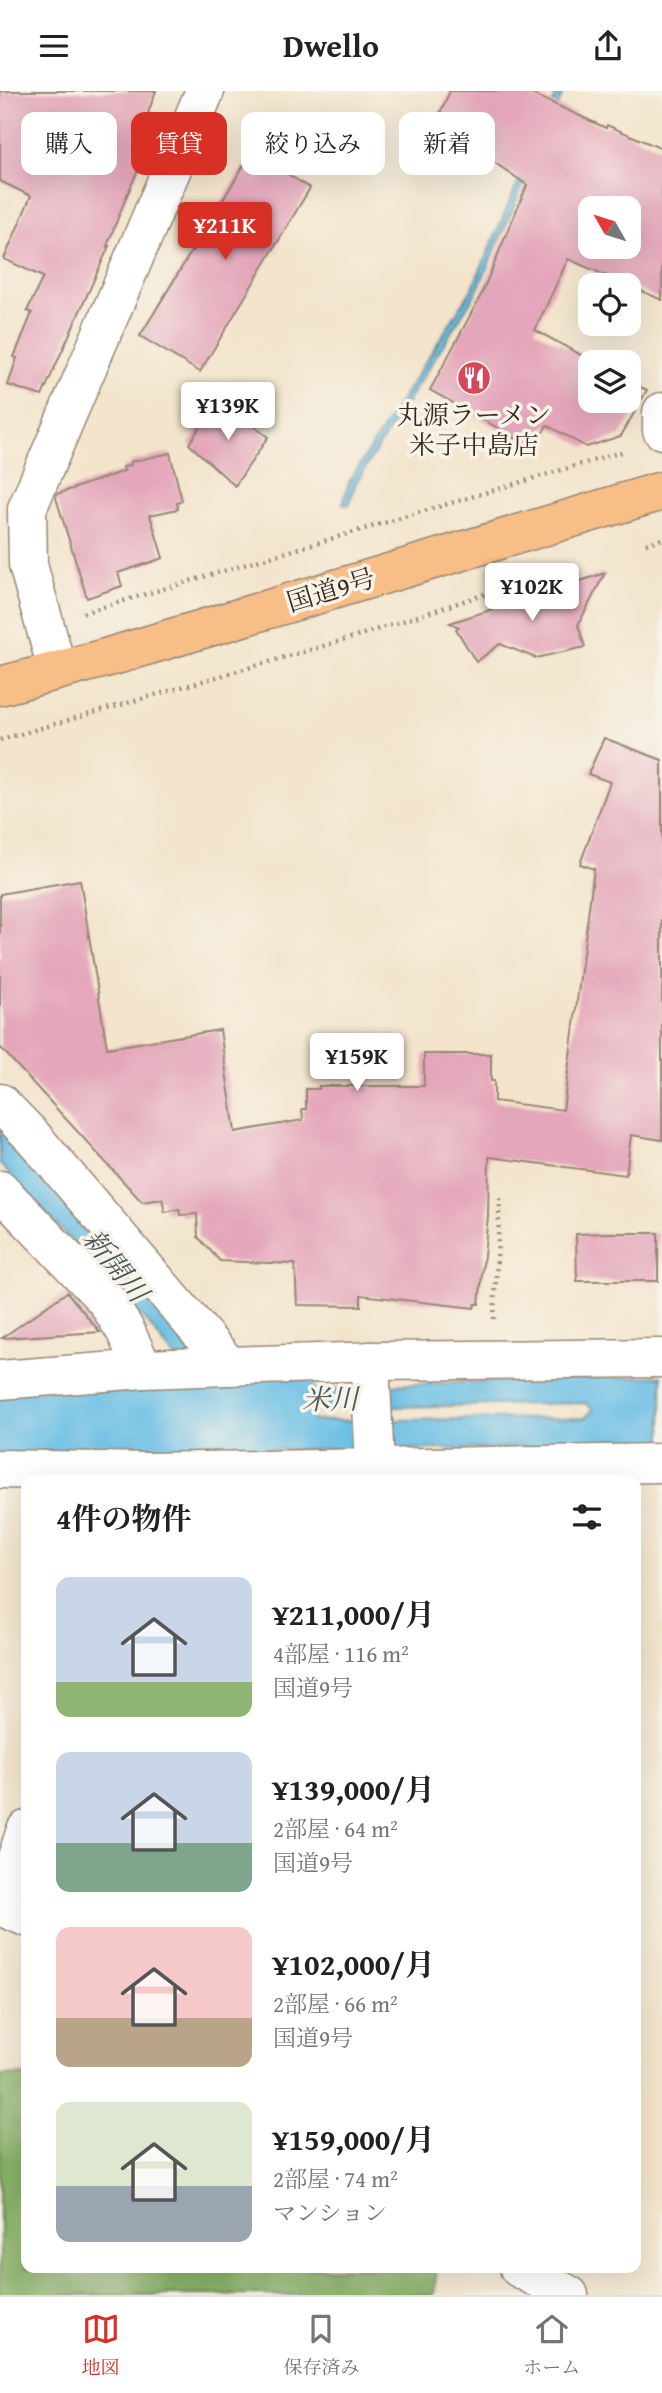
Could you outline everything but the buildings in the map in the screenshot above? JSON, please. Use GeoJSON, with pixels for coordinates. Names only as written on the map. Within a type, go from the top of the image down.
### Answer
{"type":"FeatureCollection","features":[{"type":"Feature","properties":{"kind":"highway","name":"国道9号"},"geometry":{"type":"LineString","coordinates":[[0,685],[109,657],[662,491]]}},
{"type":"Feature","properties":{"kind":"street"},"geometry":{"type":"LineString","coordinates":[[57,669],[28,565],[27,509],[205,91]]}},
{"type":"Feature","properties":{"kind":"street"},"geometry":{"type":"LineString","coordinates":[[647,439],[662,412]]}},
{"type":"Feature","properties":{"kind":"street"},"geometry":{"type":"LineString","coordinates":[[0,1103],[33,1137],[229,1366]]}},
{"type":"Feature","properties":{"kind":"street"},"geometry":{"type":"LineString","coordinates":[[0,1191],[106,1300],[125,1330],[143,1369]]}},
{"type":"Feature","properties":{"kind":"street"},"geometry":{"type":"LineString","coordinates":[[0,1380],[143,1369],[229,1366],[371,1371],[662,1358]]}},
{"type":"Feature","properties":{"kind":"street"},"geometry":{"type":"LineString","coordinates":[[371,1371],[374,1461]]}},
{"type":"Feature","properties":{"kind":"street"},"geometry":{"type":"LineString","coordinates":[[232,1475],[319,1474],[374,1461],[498,1473],[662,1463]]}},
{"type":"Feature","properties":{"kind":"street"},"geometry":{"type":"LineString","coordinates":[[0,1469],[123,1475]]}},
{"type":"Feature","properties":{"kind":"street"},"geometry":{"type":"LineString","coordinates":[[0,1892],[11,1876],[21,1845]]}},
{"type":"Feature","properties":{"kind":"street"},"geometry":{"type":"LineString","coordinates":[[0,1906],[21,1915]]}},
{"type":"Feature","properties":{"kind":"street"},"geometry":{"type":"LineString","coordinates":[[527,2279],[569,2295]]}},
{"type":"Feature","properties":{"kind":"path"},"geometry":{"type":"LineString","coordinates":[[72,616],[647,439]]}},
{"type":"Feature","properties":{"kind":"path"},"geometry":{"type":"LineString","coordinates":[[636,547],[662,539]]}},
{"type":"Feature","properties":{"kind":"path"},"geometry":{"type":"LineString","coordinates":[[0,740],[351,638],[545,574]]}},
{"type":"Feature","properties":{"kind":"path"},"geometry":{"type":"LineString","coordinates":[[16,726],[18,735]]}},
{"type":"Feature","properties":{"kind":"path"},"geometry":{"type":"LineString","coordinates":[[494,1319],[500,1198]]}},
{"type":"Feature","properties":{"kind":"green space"},"geometry":{"type":"Polygon","coordinates":[[[21,2075],[21,2273],[436,2273],[434,2295],[0,2295],[0,2076],[21,2075]]]}},
{"type":"Feature","properties":{"kind":"water"},"geometry":{"type":"Polygon","coordinates":[[[558,91],[564,91],[477,291],[355,484],[349,505],[343,504],[349,482],[472,289],[558,91]]]}},
{"type":"Feature","properties":{"kind":"water","name":"新開川"},"geometry":{"type":"Polygon","coordinates":[[[0,1118],[144,1283],[229,1393],[662,1376],[662,1443],[468,1449],[172,1450],[168,1406],[172,1405],[172,1397],[204,1393],[145,1320],[0,1164],[0,1118]],[[586,1403],[241,1410],[178,1414],[170,1416],[170,1424],[185,1427],[203,1422],[585,1418],[593,1410],[586,1403]]]}},
{"type":"Feature","properties":{"kind":"waterway","name":"米川"},"geometry":{"type":"LineString","coordinates":[[0,1431],[129,1421],[159,1411],[224,1401],[278,1400]]}},
{"type":"Feature","properties":{"kind":"place","name":"丸源ラーメン 米子中島店"},"geometry":{"type":"Point","coordinates":[474,378]}}]}
